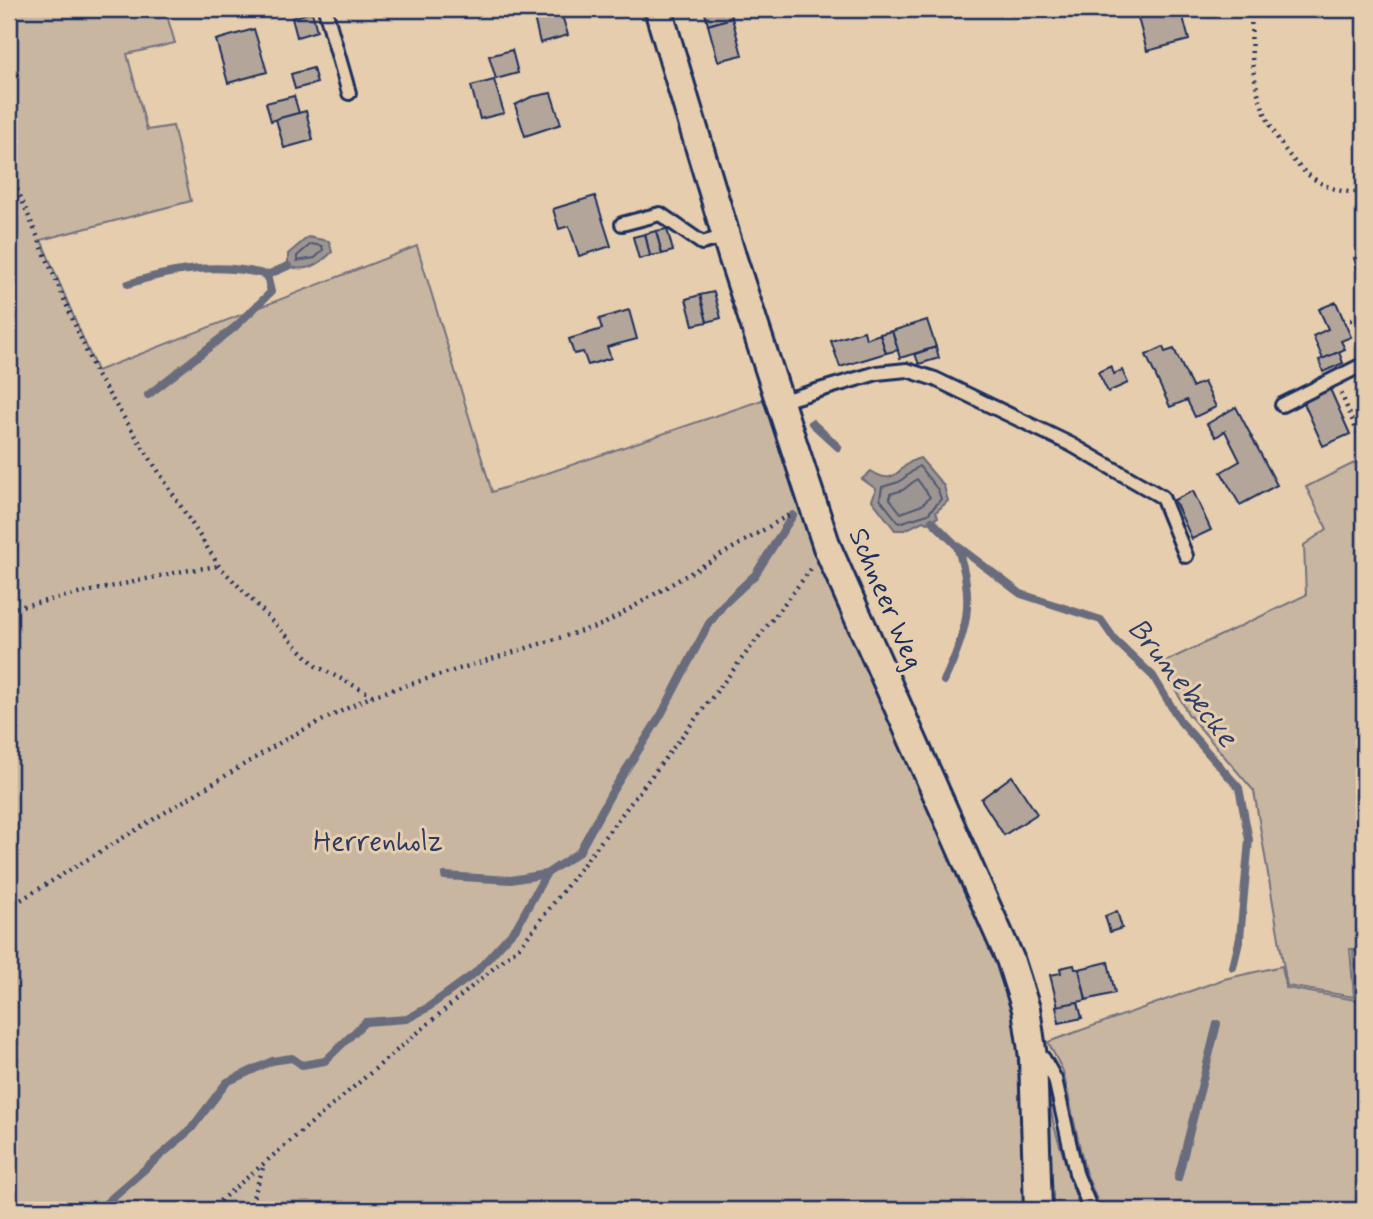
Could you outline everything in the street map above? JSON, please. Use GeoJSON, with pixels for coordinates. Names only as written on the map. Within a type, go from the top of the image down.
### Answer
{"type":"FeatureCollection","features":[{"type":"Feature","properties":{"kind":"street","name":"Schneer Weg"},"geometry":{"type":"LineString","coordinates":[[658,9],[726,236],[827,547],[1010,958],[1026,1009],[1033,1057],[1038,1210]]}},
{"type":"Feature","properties":{"kind":"lane"},"geometry":{"type":"LineString","coordinates":[[325,9],[349,93]]}},
{"type":"Feature","properties":{"kind":"lane"},"geometry":{"type":"LineString","coordinates":[[622,224],[660,214],[702,243],[726,236]]}},
{"type":"Feature","properties":{"kind":"lane"},"geometry":{"type":"LineString","coordinates":[[1282,405],[1364,364]]}},
{"type":"Feature","properties":{"kind":"lane"},"geometry":{"type":"LineString","coordinates":[[779,402],[877,373],[907,370],[935,379],[1072,445],[1162,497],[1186,556]]}},
{"type":"Feature","properties":{"kind":"lane"},"geometry":{"type":"LineString","coordinates":[[1033,1057],[1043,1058],[1055,1079],[1076,1173],[1091,1210]]}},
{"type":"Feature","properties":{"kind":"path"},"geometry":{"type":"LineString","coordinates":[[1251,9],[1255,79],[1270,125],[1291,155],[1322,186],[1336,191],[1364,191]]}},
{"type":"Feature","properties":{"kind":"path"},"geometry":{"type":"LineString","coordinates":[[9,170],[96,374],[219,566],[316,666],[372,696]]}},
{"type":"Feature","properties":{"kind":"path"},"geometry":{"type":"LineString","coordinates":[[1343,320],[1364,320]]}},
{"type":"Feature","properties":{"kind":"path"},"geometry":{"type":"LineString","coordinates":[[1335,379],[1358,435]]}},
{"type":"Feature","properties":{"kind":"path"},"geometry":{"type":"LineString","coordinates":[[9,907],[291,736],[372,696],[604,624],[811,502]]}},
{"type":"Feature","properties":{"kind":"path"},"geometry":{"type":"LineString","coordinates":[[209,1210],[263,1167],[522,944],[827,547]]}},
{"type":"Feature","properties":{"kind":"path"},"geometry":{"type":"LineString","coordinates":[[9,609],[183,571],[219,566]]}},
{"type":"Feature","properties":{"kind":"path"},"geometry":{"type":"LineString","coordinates":[[249,1210],[263,1167]]}},
{"type":"Feature","properties":{"kind":"green space","name":"Herrenholz"},"geometry":{"type":"Polygon","coordinates":[[[9,9],[165,9],[175,43],[127,54],[147,130],[173,126],[191,201],[41,240],[97,371],[417,246],[492,492],[765,399],[816,556],[998,964],[1013,1010],[1025,1210],[9,1210],[9,9]]]}},
{"type":"Feature","properties":{"kind":"green space"},"geometry":{"type":"Polygon","coordinates":[[[1364,458],[1364,949],[1350,949],[1354,997],[1287,986],[1254,791],[1188,714],[1162,663],[1306,595],[1304,545],[1327,529],[1306,487],[1364,458]]]}},
{"type":"Feature","properties":{"kind":"green space"},"geometry":{"type":"Polygon","coordinates":[[[1353,951],[1364,952],[1364,1210],[1101,1210],[1085,1171],[1063,1071],[1048,1042],[1224,979],[1282,966],[1286,988],[1356,1000],[1353,951]]]}},
{"type":"Feature","properties":{"kind":"green space"},"geometry":{"type":"Polygon","coordinates":[[[1046,1083],[1054,1126],[1080,1210],[1044,1210],[1046,1083]]]}},
{"type":"Feature","properties":{"kind":"water"},"geometry":{"type":"Polygon","coordinates":[[[308,237],[329,241],[332,252],[322,261],[306,268],[288,266],[288,254],[308,237]]]}},
{"type":"Feature","properties":{"kind":"water"},"geometry":{"type":"Polygon","coordinates":[[[920,458],[944,486],[948,501],[936,512],[938,517],[905,530],[895,530],[872,500],[876,489],[862,479],[871,471],[880,476],[893,476],[920,458]]]}},
{"type":"Feature","properties":{"kind":"building"},"geometry":{"type":"Polygon","coordinates":[[[532,9],[560,9],[568,35],[540,43],[532,9]]]}},
{"type":"Feature","properties":{"kind":"building"},"geometry":{"type":"Polygon","coordinates":[[[704,9],[729,9],[732,18],[708,25],[704,9]]]}},
{"type":"Feature","properties":{"kind":"building"},"geometry":{"type":"Polygon","coordinates":[[[1181,9],[1189,40],[1147,51],[1138,18],[1181,9]]]}},
{"type":"Feature","properties":{"kind":"building"},"geometry":{"type":"Polygon","coordinates":[[[312,12],[317,31],[297,37],[292,18],[312,12]]]}},
{"type":"Feature","properties":{"kind":"building"},"geometry":{"type":"Polygon","coordinates":[[[732,18],[742,55],[718,61],[708,25],[732,18]]]}},
{"type":"Feature","properties":{"kind":"building"},"geometry":{"type":"Polygon","coordinates":[[[254,29],[267,72],[228,83],[216,40],[254,29]]]}},
{"type":"Feature","properties":{"kind":"building"},"geometry":{"type":"Polygon","coordinates":[[[512,50],[518,73],[496,79],[489,56],[512,50]]]}},
{"type":"Feature","properties":{"kind":"building"},"geometry":{"type":"Polygon","coordinates":[[[313,68],[317,83],[295,89],[291,74],[313,68]]]}},
{"type":"Feature","properties":{"kind":"building"},"geometry":{"type":"Polygon","coordinates":[[[494,80],[504,113],[480,119],[471,86],[494,80]]]}},
{"type":"Feature","properties":{"kind":"building"},"geometry":{"type":"Polygon","coordinates":[[[551,93],[561,124],[525,136],[515,105],[531,97],[551,93]]]}},
{"type":"Feature","properties":{"kind":"building"},"geometry":{"type":"Polygon","coordinates":[[[294,96],[299,113],[271,121],[266,103],[294,96]]]}},
{"type":"Feature","properties":{"kind":"building"},"geometry":{"type":"Polygon","coordinates":[[[306,111],[313,140],[284,148],[276,119],[306,111]]]}},
{"type":"Feature","properties":{"kind":"building"},"geometry":{"type":"Polygon","coordinates":[[[595,196],[611,246],[579,256],[569,226],[559,229],[553,209],[595,196]]]}},
{"type":"Feature","properties":{"kind":"building"},"geometry":{"type":"Polygon","coordinates":[[[667,229],[673,251],[662,254],[656,231],[667,229]]]}},
{"type":"Feature","properties":{"kind":"building"},"geometry":{"type":"Polygon","coordinates":[[[656,231],[662,254],[650,256],[645,234],[656,231]]]}},
{"type":"Feature","properties":{"kind":"building"},"geometry":{"type":"Polygon","coordinates":[[[645,234],[650,256],[639,259],[633,237],[645,234]]]}},
{"type":"Feature","properties":{"kind":"building"},"geometry":{"type":"Polygon","coordinates":[[[1364,254],[1364,281],[1362,282],[1354,258],[1364,254]]]}},
{"type":"Feature","properties":{"kind":"building"},"geometry":{"type":"Polygon","coordinates":[[[714,292],[721,318],[707,322],[700,295],[714,292]]]}},
{"type":"Feature","properties":{"kind":"building"},"geometry":{"type":"Polygon","coordinates":[[[700,295],[707,322],[693,325],[686,299],[700,295]]]}},
{"type":"Feature","properties":{"kind":"building"},"geometry":{"type":"Polygon","coordinates":[[[1336,302],[1351,337],[1341,341],[1345,349],[1323,359],[1313,336],[1328,329],[1319,309],[1336,302]]]}},
{"type":"Feature","properties":{"kind":"building"},"geometry":{"type":"Polygon","coordinates":[[[629,310],[637,339],[607,347],[611,358],[588,365],[583,352],[574,354],[569,339],[602,329],[599,319],[629,310]]]}},
{"type":"Feature","properties":{"kind":"building"},"geometry":{"type":"Polygon","coordinates":[[[927,320],[936,347],[900,358],[892,331],[927,320]]]}},
{"type":"Feature","properties":{"kind":"building"},"geometry":{"type":"Polygon","coordinates":[[[864,331],[866,339],[880,334],[886,353],[840,367],[831,341],[864,331]]]}},
{"type":"Feature","properties":{"kind":"building"},"geometry":{"type":"Polygon","coordinates":[[[892,331],[898,350],[886,353],[880,334],[892,331]]]}},
{"type":"Feature","properties":{"kind":"building"},"geometry":{"type":"Polygon","coordinates":[[[936,347],[939,358],[919,364],[915,354],[936,347]]]}},
{"type":"Feature","properties":{"kind":"building"},"geometry":{"type":"Polygon","coordinates":[[[1163,347],[1165,352],[1174,349],[1192,387],[1204,382],[1216,407],[1195,417],[1187,400],[1170,407],[1146,355],[1163,347]]]}},
{"type":"Feature","properties":{"kind":"building"},"geometry":{"type":"Polygon","coordinates":[[[1339,352],[1343,363],[1323,372],[1319,360],[1339,352]]]}},
{"type":"Feature","properties":{"kind":"building"},"geometry":{"type":"Polygon","coordinates":[[[1111,366],[1114,374],[1122,370],[1128,383],[1108,392],[1098,372],[1111,366]]]}},
{"type":"Feature","properties":{"kind":"building"},"geometry":{"type":"Polygon","coordinates":[[[1330,389],[1350,434],[1323,446],[1303,401],[1330,389]]]}},
{"type":"Feature","properties":{"kind":"building"},"geometry":{"type":"Polygon","coordinates":[[[1236,407],[1277,485],[1240,505],[1221,472],[1240,461],[1225,431],[1216,437],[1207,424],[1236,407]]]}},
{"type":"Feature","properties":{"kind":"building"},"geometry":{"type":"Polygon","coordinates":[[[1193,491],[1211,530],[1192,539],[1174,500],[1193,491]]]}},
{"type":"Feature","properties":{"kind":"building"},"geometry":{"type":"Polygon","coordinates":[[[1012,776],[1037,814],[1004,835],[981,799],[1012,776]]]}},
{"type":"Feature","properties":{"kind":"building"},"geometry":{"type":"Polygon","coordinates":[[[1117,911],[1122,928],[1110,932],[1105,916],[1117,911]]]}},
{"type":"Feature","properties":{"kind":"building"},"geometry":{"type":"Polygon","coordinates":[[[1108,962],[1115,993],[1086,1000],[1079,969],[1108,962]]]}},
{"type":"Feature","properties":{"kind":"building"},"geometry":{"type":"Polygon","coordinates":[[[1074,965],[1075,969],[1079,969],[1086,1000],[1058,1007],[1050,975],[1061,973],[1060,968],[1074,965]]]}},
{"type":"Feature","properties":{"kind":"building"},"geometry":{"type":"Polygon","coordinates":[[[1078,1002],[1082,1018],[1059,1023],[1056,1006],[1078,1002]]]}},
{"type":"Feature","properties":{"kind":"waterway"},"geometry":{"type":"LineString","coordinates":[[148,395],[235,327],[271,292],[267,275],[288,266]]}},
{"type":"Feature","properties":{"kind":"waterway"},"geometry":{"type":"LineString","coordinates":[[128,284],[162,274],[197,269],[232,269],[267,275]]}},
{"type":"Feature","properties":{"kind":"waterway","name":"Brunebecke"},"geometry":{"type":"LineString","coordinates":[[812,423],[838,447]]}},
{"type":"Feature","properties":{"kind":"waterway"},"geometry":{"type":"LineString","coordinates":[[98,1210],[191,1129],[227,1082],[272,1061],[292,1058],[302,1065],[325,1061],[365,1022],[407,1019],[475,973],[516,928],[546,874],[579,852],[613,790],[661,715],[708,625],[723,605],[755,575],[793,515]]}},
{"type":"Feature","properties":{"kind":"waterway","name":"Brunebecke"},"geometry":{"type":"LineString","coordinates":[[932,521],[956,545],[1021,594],[1101,620],[1115,640],[1153,676],[1180,721],[1239,788],[1249,840],[1240,938],[1233,967]]}},
{"type":"Feature","properties":{"kind":"waterway"},"geometry":{"type":"LineString","coordinates":[[944,681],[958,647],[966,615],[966,583],[957,547]]}},
{"type":"Feature","properties":{"kind":"waterway"},"geometry":{"type":"LineString","coordinates":[[445,876],[511,880],[546,874]]}},
{"type":"Feature","properties":{"kind":"waterway","name":"Brunebecke"},"geometry":{"type":"LineString","coordinates":[[1178,1178],[1217,1024]]}}]}
